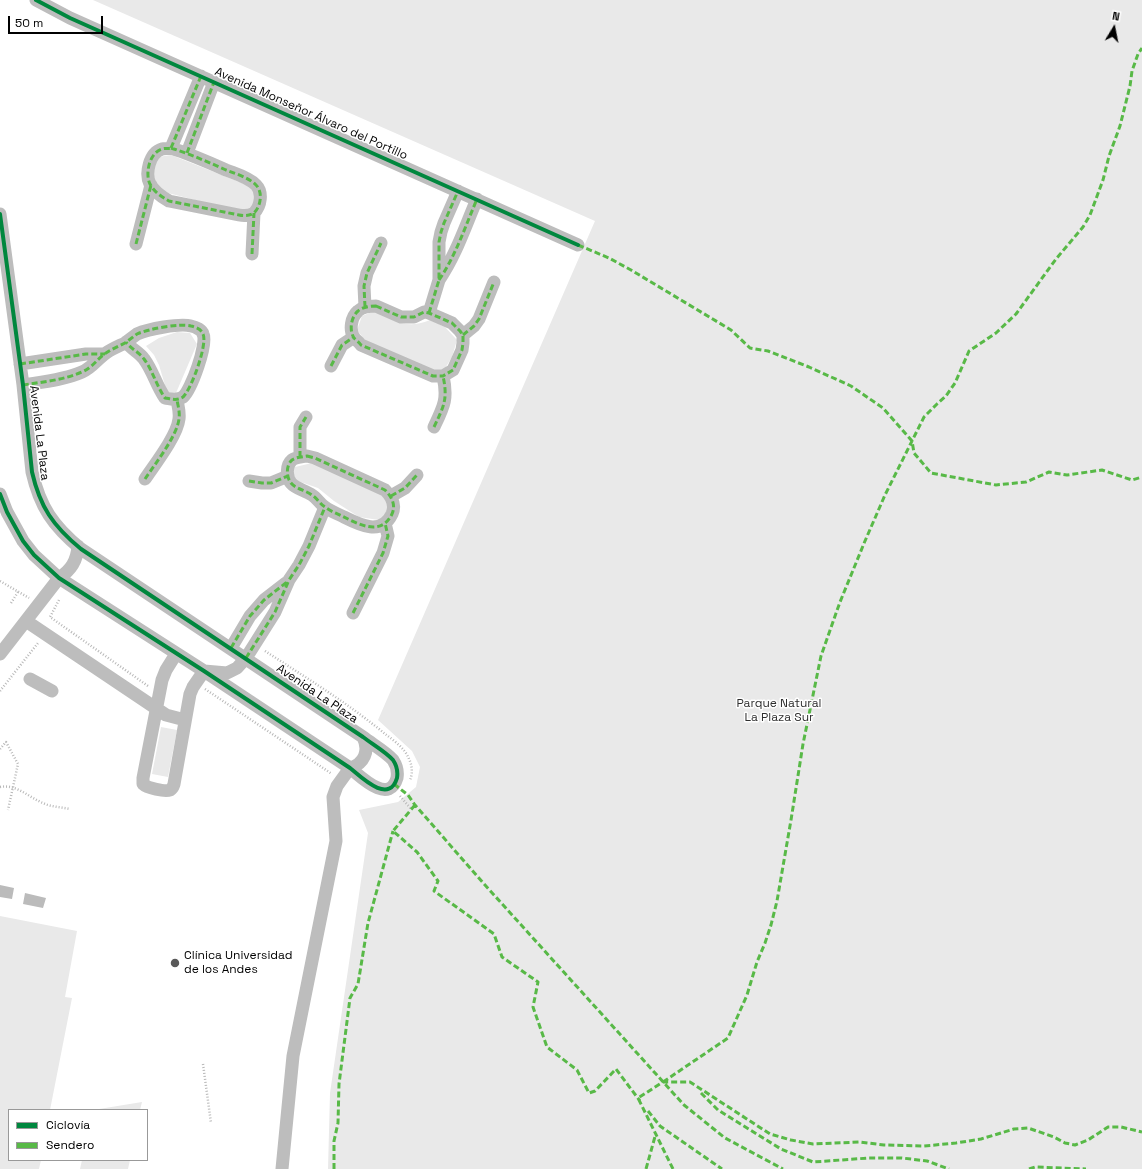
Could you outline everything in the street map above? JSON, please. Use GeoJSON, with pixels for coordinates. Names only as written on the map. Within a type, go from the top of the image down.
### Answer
{"type":"FeatureCollection","features":[{"type":"Feature","properties":{"kind":"street","name":"Avenida Monseñor Álvaro del Portillo"},"geometry":{"type":"LineString","coordinates":[[36,0],[70,18],[578,244]]}},
{"type":"Feature","properties":{"kind":"street"},"geometry":{"type":"LineString","coordinates":[[171,148],[201,76]]}},
{"type":"Feature","properties":{"kind":"street"},"geometry":{"type":"LineString","coordinates":[[187,153],[214,82]]}},
{"type":"Feature","properties":{"kind":"street"},"geometry":{"type":"LineString","coordinates":[[252,254],[254,213],[259,205],[261,193],[257,186],[242,176],[187,153],[171,148],[161,149],[154,155],[150,162],[148,177],[151,186],[169,201],[239,215],[247,216],[254,213]]}},
{"type":"Feature","properties":{"kind":"street"},"geometry":{"type":"LineString","coordinates":[[136,244],[151,186]]}},
{"type":"Feature","properties":{"kind":"street"},"geometry":{"type":"LineString","coordinates":[[430,313],[439,280],[439,242],[444,223],[458,191]]}},
{"type":"Feature","properties":{"kind":"street"},"geometry":{"type":"LineString","coordinates":[[439,280],[448,268],[459,246],[466,224],[477,199]]}},
{"type":"Feature","properties":{"kind":"street","name":"Avenida La Plaza"},"geometry":{"type":"LineString","coordinates":[[0,214],[23,386],[32,472],[40,499],[53,522],[78,546],[364,737],[392,760],[397,769],[396,780],[391,788],[384,790],[370,784],[350,768],[204,671],[59,578],[34,554],[24,541],[7,512],[0,494]]}},
{"type":"Feature","properties":{"kind":"street"},"geometry":{"type":"LineString","coordinates":[[365,307],[364,286],[367,273],[381,243]]}},
{"type":"Feature","properties":{"kind":"street"},"geometry":{"type":"LineString","coordinates":[[462,335],[474,326],[479,319],[494,282]]}},
{"type":"Feature","properties":{"kind":"street"},"geometry":{"type":"LineString","coordinates":[[376,306],[401,317],[414,317],[424,312],[430,313],[452,324],[462,335],[462,350],[453,370],[443,376],[433,376],[361,345],[354,337],[352,330],[352,322],[358,311],[365,307],[376,306]]}},
{"type":"Feature","properties":{"kind":"street"},"geometry":{"type":"LineString","coordinates":[[23,386],[71,376],[83,371],[93,365],[105,354],[138,334],[148,331],[175,326],[190,326],[203,333],[205,340],[201,359],[187,391],[177,400],[165,398],[144,358],[130,348],[126,342]]}},
{"type":"Feature","properties":{"kind":"street"},"geometry":{"type":"LineString","coordinates":[[330,366],[342,345],[354,337]]}},
{"type":"Feature","properties":{"kind":"street"},"geometry":{"type":"LineString","coordinates":[[20,364],[86,354],[105,354]]}},
{"type":"Feature","properties":{"kind":"street"},"geometry":{"type":"LineString","coordinates":[[434,427],[443,408],[446,394],[443,376]]}},
{"type":"Feature","properties":{"kind":"street"},"geometry":{"type":"LineString","coordinates":[[145,479],[175,433],[179,420],[177,400]]}},
{"type":"Feature","properties":{"kind":"street"},"geometry":{"type":"LineString","coordinates":[[300,457],[300,427],[306,417]]}},
{"type":"Feature","properties":{"kind":"street"},"geometry":{"type":"LineString","coordinates":[[307,456],[321,461],[385,490],[391,496],[394,509],[390,518],[385,523],[377,527],[369,527],[354,522],[325,507],[317,498],[296,487],[290,482],[288,467],[292,460],[300,457],[307,456]]}},
{"type":"Feature","properties":{"kind":"street"},"geometry":{"type":"LineString","coordinates":[[391,496],[405,488],[417,475]]}},
{"type":"Feature","properties":{"kind":"street"},"geometry":{"type":"LineString","coordinates":[[249,481],[262,484],[271,484],[288,476]]}},
{"type":"Feature","properties":{"kind":"street"},"geometry":{"type":"LineString","coordinates":[[176,654],[164,675],[143,778],[143,784],[147,787],[168,791],[173,787],[190,694],[196,683],[204,671],[227,673],[237,668],[246,658],[275,612],[289,580],[309,546],[325,507]]}},
{"type":"Feature","properties":{"kind":"street"},"geometry":{"type":"LineString","coordinates":[[353,613],[383,553],[388,536],[385,523]]}},
{"type":"Feature","properties":{"kind":"street"},"geometry":{"type":"LineString","coordinates":[[0,654],[44,596],[59,578],[66,574],[71,568],[75,562],[78,546]]}},
{"type":"Feature","properties":{"kind":"street"},"geometry":{"type":"LineString","coordinates":[[231,648],[250,616],[264,600],[289,580]]}},
{"type":"Feature","properties":{"kind":"street"},"geometry":{"type":"LineString","coordinates":[[26,621],[156,709],[170,717],[185,720]]}},
{"type":"Feature","properties":{"kind":"street"},"geometry":{"type":"LineString","coordinates":[[30,679],[52,691]]}},
{"type":"Feature","properties":{"kind":"street","name":"Avenida La Plaza"},"geometry":{"type":"LineString","coordinates":[[350,768],[359,764],[365,756],[366,746],[364,737]]}},
{"type":"Feature","properties":{"kind":"street"},"geometry":{"type":"LineString","coordinates":[[282,1169],[293,1056],[336,847],[333,797],[335,789],[350,768]]}},
{"type":"Feature","properties":{"kind":"path"},"geometry":{"type":"LineString","coordinates":[[0,581],[40,603]]}},
{"type":"Feature","properties":{"kind":"path"},"geometry":{"type":"LineString","coordinates":[[10,603],[18,592]]}},
{"type":"Feature","properties":{"kind":"path"},"geometry":{"type":"LineString","coordinates":[[0,691],[45,634],[50,618],[62,594]]}},
{"type":"Feature","properties":{"kind":"path"},"geometry":{"type":"LineString","coordinates":[[50,618],[150,687]]}},
{"type":"Feature","properties":{"kind":"path"},"geometry":{"type":"LineString","coordinates":[[254,645],[323,688],[366,718],[401,747],[409,758],[412,769],[412,777],[408,784]]}},
{"type":"Feature","properties":{"kind":"path"},"geometry":{"type":"LineString","coordinates":[[196,683],[341,780]]}},
{"type":"Feature","properties":{"kind":"path"},"geometry":{"type":"LineString","coordinates":[[0,749],[6,742],[18,764],[8,810]]}},
{"type":"Feature","properties":{"kind":"path"},"geometry":{"type":"LineString","coordinates":[[0,787],[12,787],[22,790],[44,804],[70,809]]}},
{"type":"Feature","properties":{"kind":"path"},"geometry":{"type":"LineString","coordinates":[[402,791],[398,794],[411,810]]}},
{"type":"Feature","properties":{"kind":"path"},"geometry":{"type":"LineString","coordinates":[[203,1064],[210,1123]]}},
{"type":"Feature","properties":{"kind":"green space","name":"Parque Natural La Plaza Sur"},"geometry":{"type":"Polygon","coordinates":[[[93,0],[1142,0],[1142,1169],[328,1169],[330,1093],[368,833],[359,810],[398,802],[416,787],[420,767],[412,751],[378,720],[595,221],[93,0]]]}},
{"type":"Feature","properties":{"kind":"green space"},"geometry":{"type":"Polygon","coordinates":[[[171,155],[247,185],[257,195],[252,210],[242,212],[164,192],[154,180],[153,168],[158,157],[171,155]]]}},
{"type":"Feature","properties":{"kind":"green space"},"geometry":{"type":"Polygon","coordinates":[[[374,311],[401,323],[414,324],[430,320],[445,327],[457,340],[452,357],[444,370],[426,372],[369,345],[357,330],[362,316],[374,311]]]}},
{"type":"Feature","properties":{"kind":"green space"},"geometry":{"type":"Polygon","coordinates":[[[177,332],[190,333],[197,344],[176,393],[167,392],[159,365],[154,355],[146,346],[159,338],[177,332]]]}},
{"type":"Feature","properties":{"kind":"green space"},"geometry":{"type":"Polygon","coordinates":[[[312,463],[386,496],[388,511],[379,520],[359,517],[334,501],[318,488],[292,479],[295,467],[312,463]]]}},
{"type":"Feature","properties":{"kind":"green space"},"geometry":{"type":"Polygon","coordinates":[[[161,727],[177,730],[168,777],[152,774],[161,727]]]}},
{"type":"Feature","properties":{"kind":"green space"},"geometry":{"type":"Polygon","coordinates":[[[0,916],[77,931],[65,997],[72,998],[50,1109],[8,1109],[8,1161],[41,1161],[39,1169],[0,1169],[0,916]]]}},
{"type":"Feature","properties":{"kind":"green space"},"geometry":{"type":"Polygon","coordinates":[[[142,1102],[140,1109],[99,1109],[142,1102]]]}},
{"type":"Feature","properties":{"kind":"green space"},"geometry":{"type":"Polygon","coordinates":[[[82,1161],[130,1161],[128,1169],[80,1169],[82,1161]]]}},
{"type":"Feature","properties":{"kind":"shaded area"},"geometry":{"type":"Polygon","coordinates":[[[0,885],[14,888],[12,899],[0,897],[0,885]]]}},
{"type":"Feature","properties":{"kind":"shaded area"},"geometry":{"type":"Polygon","coordinates":[[[25,893],[46,898],[43,908],[23,904],[25,893]]]}},
{"type":"Feature","properties":{"kind":"marked path"},"geometry":{"type":"LineString","coordinates":[[663,1082],[728,1038],[747,995],[757,962],[771,925],[777,901],[803,744],[821,656],[840,602],[885,495],[924,417],[946,396],[955,383],[969,351],[996,333],[1016,314],[1056,259],[1083,227],[1090,215],[1120,126],[1130,86],[1132,71],[1138,54],[1142,48]]}},
{"type":"Feature","properties":{"kind":"marked path"},"geometry":{"type":"LineString","coordinates":[[171,148],[201,76]]}},
{"type":"Feature","properties":{"kind":"marked path"},"geometry":{"type":"LineString","coordinates":[[187,153],[214,82]]}},
{"type":"Feature","properties":{"kind":"marked path"},"geometry":{"type":"LineString","coordinates":[[171,148],[192,155],[253,182],[260,191],[260,203],[254,213],[246,216],[169,201],[161,196],[150,184],[148,175],[149,164],[151,159],[158,151],[171,148]]}},
{"type":"Feature","properties":{"kind":"marked path"},"geometry":{"type":"LineString","coordinates":[[136,244],[151,185]]}},
{"type":"Feature","properties":{"kind":"marked path"},"geometry":{"type":"LineString","coordinates":[[429,313],[439,280],[439,242],[441,232],[458,191]]}},
{"type":"Feature","properties":{"kind":"marked path"},"geometry":{"type":"LineString","coordinates":[[439,280],[455,251],[477,199]]}},
{"type":"Feature","properties":{"kind":"marked path"},"geometry":{"type":"LineString","coordinates":[[252,254],[254,213]]}},
{"type":"Feature","properties":{"kind":"marked path"},"geometry":{"type":"LineString","coordinates":[[365,307],[364,286],[367,273],[381,243]]}},
{"type":"Feature","properties":{"kind":"marked path"},"geometry":{"type":"LineString","coordinates":[[578,245],[609,258],[631,270],[731,330],[750,348],[768,351],[851,386],[883,408],[912,441],[914,453],[931,473],[996,485],[1026,482],[1049,472],[1067,475],[1102,470],[1132,480],[1142,477]]}},
{"type":"Feature","properties":{"kind":"marked path"},"geometry":{"type":"LineString","coordinates":[[463,335],[474,326],[479,319],[494,282]]}},
{"type":"Feature","properties":{"kind":"marked path"},"geometry":{"type":"LineString","coordinates":[[376,306],[401,317],[414,317],[424,312],[452,323],[463,335],[462,350],[453,370],[443,376],[433,376],[361,345],[352,335],[352,320],[360,310],[366,307],[376,306]]}},
{"type":"Feature","properties":{"kind":"marked path"},"geometry":{"type":"LineString","coordinates":[[23,385],[60,379],[82,372],[89,368],[106,353],[142,332],[156,328],[186,325],[200,330],[204,339],[198,367],[190,386],[183,397],[177,399],[165,398],[144,359],[126,342]]}},
{"type":"Feature","properties":{"kind":"marked path"},"geometry":{"type":"LineString","coordinates":[[331,366],[342,345],[354,337]]}},
{"type":"Feature","properties":{"kind":"marked path"},"geometry":{"type":"LineString","coordinates":[[20,364],[86,354],[105,354]]}},
{"type":"Feature","properties":{"kind":"marked path"},"geometry":{"type":"LineString","coordinates":[[434,427],[445,397],[443,376]]}},
{"type":"Feature","properties":{"kind":"marked path"},"geometry":{"type":"LineString","coordinates":[[145,479],[165,450],[177,426],[179,419],[177,400]]}},
{"type":"Feature","properties":{"kind":"marked path"},"geometry":{"type":"LineString","coordinates":[[300,457],[300,427],[306,417]]}},
{"type":"Feature","properties":{"kind":"marked path"},"geometry":{"type":"LineString","coordinates":[[307,456],[315,458],[385,490],[390,495],[394,507],[392,514],[387,521],[376,527],[362,525],[329,510],[312,495],[293,485],[288,478],[287,471],[290,462],[294,459],[307,456]]}},
{"type":"Feature","properties":{"kind":"marked path"},"geometry":{"type":"LineString","coordinates":[[391,496],[405,488],[417,475]]}},
{"type":"Feature","properties":{"kind":"marked path"},"geometry":{"type":"LineString","coordinates":[[249,481],[271,483],[288,476]]}},
{"type":"Feature","properties":{"kind":"marked path"},"geometry":{"type":"LineString","coordinates":[[246,658],[275,612],[289,580],[309,546],[325,507]]}},
{"type":"Feature","properties":{"kind":"marked path"},"geometry":{"type":"LineString","coordinates":[[353,613],[383,553],[388,536],[385,523]]}},
{"type":"Feature","properties":{"kind":"marked path"},"geometry":{"type":"LineString","coordinates":[[231,648],[250,616],[264,600],[287,582]]}},
{"type":"Feature","properties":{"kind":"marked path"},"geometry":{"type":"LineString","coordinates":[[394,784],[408,795],[485,885],[684,1105],[725,1138],[783,1169]]}},
{"type":"Feature","properties":{"kind":"marked path"},"geometry":{"type":"LineString","coordinates":[[415,805],[393,831],[417,852],[438,881],[434,891],[494,934],[502,957],[538,982],[533,1007],[547,1047],[577,1070],[589,1093],[595,1091],[616,1069],[640,1101]]}},
{"type":"Feature","properties":{"kind":"marked path"},"geometry":{"type":"LineString","coordinates":[[334,1169],[334,1141],[338,1123],[339,1084],[350,998],[358,984],[368,923],[393,831]]}},
{"type":"Feature","properties":{"kind":"marked path"},"geometry":{"type":"LineString","coordinates":[[673,1169],[638,1098],[663,1082],[690,1082],[770,1134],[813,1144],[860,1142],[884,1145],[924,1146],[981,1139],[1014,1129],[1028,1128],[1054,1137],[1065,1143],[1075,1145],[1088,1140],[1108,1127],[1121,1127],[1142,1132]]}},
{"type":"Feature","properties":{"kind":"marked path"},"geometry":{"type":"LineString","coordinates":[[701,1093],[718,1110],[781,1149],[813,1162],[869,1158],[902,1158],[927,1161],[949,1169]]}},
{"type":"Feature","properties":{"kind":"marked path"},"geometry":{"type":"LineString","coordinates":[[648,1111],[660,1126],[722,1169]]}},
{"type":"Feature","properties":{"kind":"marked path"},"geometry":{"type":"LineString","coordinates":[[646,1169],[656,1133]]}},
{"type":"Feature","properties":{"kind":"marked path"},"geometry":{"type":"LineString","coordinates":[[1029,1169],[1035,1167],[1086,1169]]}},
{"type":"Feature","properties":{"kind":"cycle path"},"geometry":{"type":"LineString","coordinates":[[36,0],[70,18],[578,245]]}},
{"type":"Feature","properties":{"kind":"cycle path"},"geometry":{"type":"LineString","coordinates":[[0,214],[23,385],[32,472],[39,496],[55,524],[81,549],[387,754],[393,760],[397,769],[397,778],[393,786],[388,789],[382,789],[368,782],[350,768],[204,671],[59,578],[34,555],[23,541],[7,512],[0,494]]}},
{"type":"Feature","properties":{"kind":"place","name":"Clínica Universidad de los Andes"},"geometry":{"type":"Point","coordinates":[175,963]}}]}
